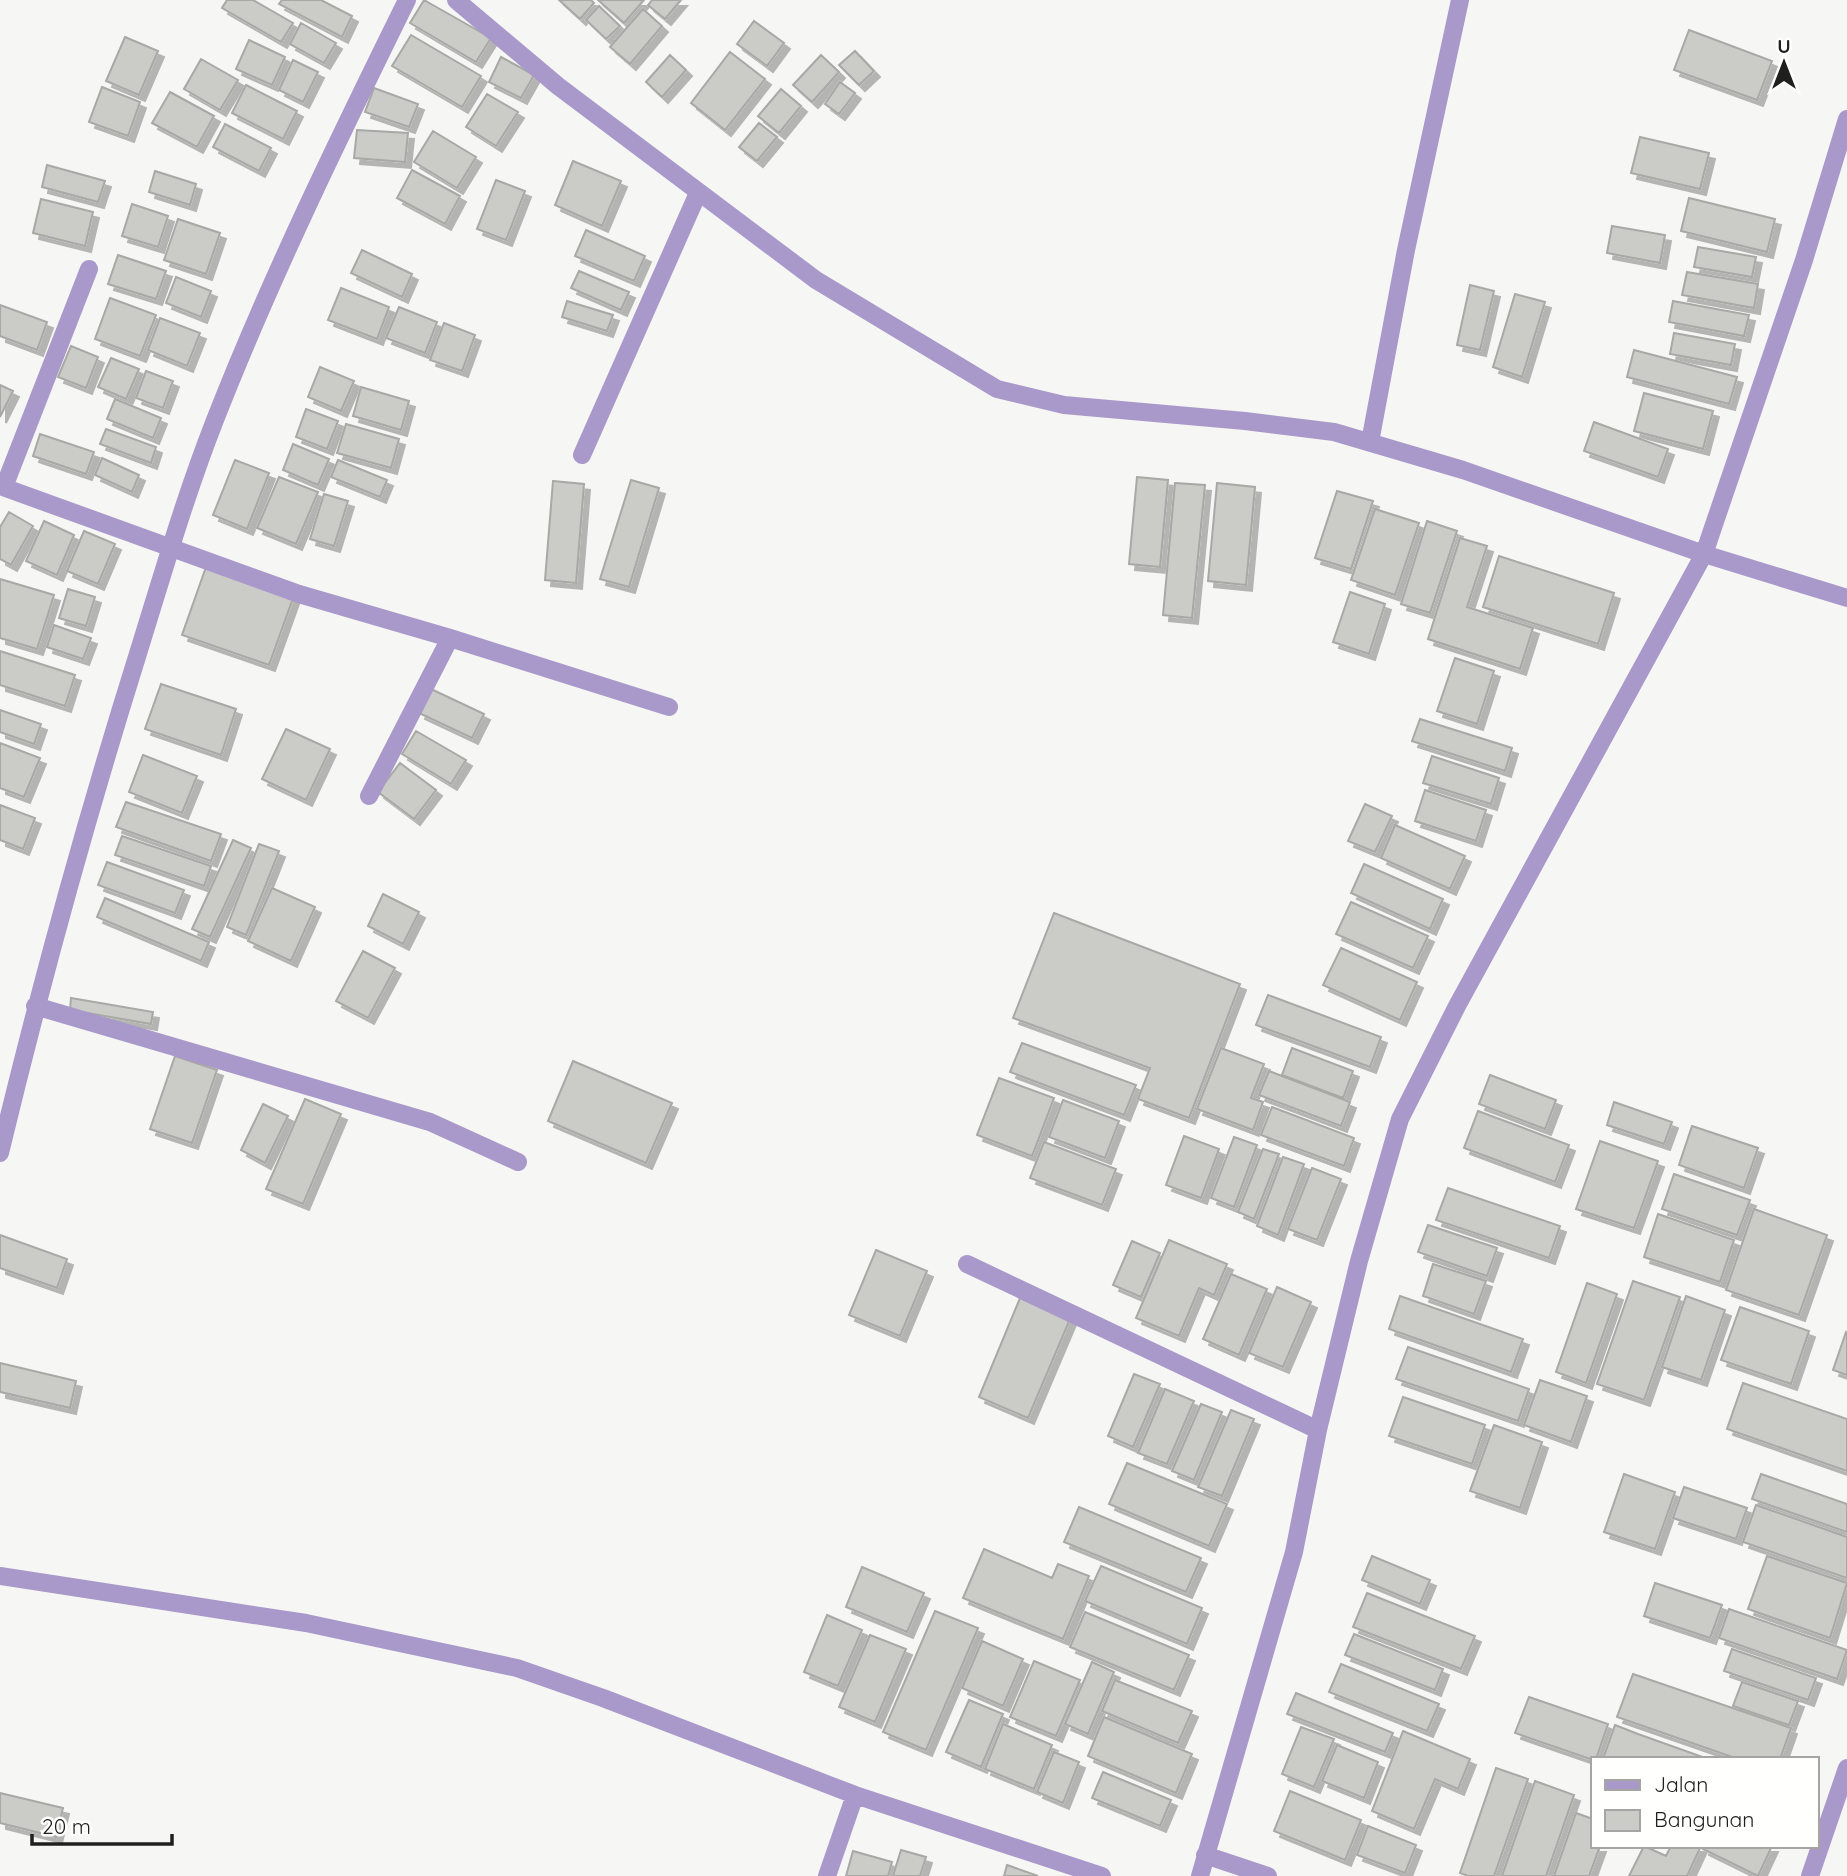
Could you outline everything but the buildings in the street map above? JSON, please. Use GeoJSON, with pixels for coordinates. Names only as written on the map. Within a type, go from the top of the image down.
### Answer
{"type":"FeatureCollection","features":[{"type":"Feature","properties":{"kind":"street"},"geometry":{"type":"LineString","coordinates":[[0,1153],[35,1006],[89,810],[170,549],[214,421],[314,188],[407,0]]}},
{"type":"Feature","properties":{"kind":"street"},"geometry":{"type":"LineString","coordinates":[[456,0],[558,86],[816,280],[997,389],[1064,405],[1334,432],[1463,470],[1704,554],[1847,598]]}},
{"type":"Feature","properties":{"kind":"street"},"geometry":{"type":"LineString","coordinates":[[1370,442],[1406,250],[1460,0]]}},
{"type":"Feature","properties":{"kind":"street"},"geometry":{"type":"LineString","coordinates":[[1200,1876],[1294,1552],[1318,1430],[1359,1261],[1400,1119],[1457,1006],[1704,554],[1804,260],[1847,119]]}},
{"type":"Feature","properties":{"kind":"street"},"geometry":{"type":"LineString","coordinates":[[582,455],[698,193]]}},
{"type":"Feature","properties":{"kind":"street"},"geometry":{"type":"LineString","coordinates":[[89,269],[2,487],[299,594],[669,707]]}},
{"type":"Feature","properties":{"kind":"street"},"geometry":{"type":"LineString","coordinates":[[369,796],[450,638]]}},
{"type":"Feature","properties":{"kind":"street"},"geometry":{"type":"LineString","coordinates":[[35,1006],[430,1122],[518,1162]]}},
{"type":"Feature","properties":{"kind":"street"},"geometry":{"type":"LineString","coordinates":[[967,1264],[1318,1430]]}},
{"type":"Feature","properties":{"kind":"street"},"geometry":{"type":"LineString","coordinates":[[0,1576],[306,1623],[517,1668],[603,1698],[855,1795],[1102,1876]]}},
{"type":"Feature","properties":{"kind":"street"},"geometry":{"type":"LineString","coordinates":[[1810,1876],[1847,1768]]}},
{"type":"Feature","properties":{"kind":"street"},"geometry":{"type":"LineString","coordinates":[[827,1876],[855,1795]]}},
{"type":"Feature","properties":{"kind":"street"},"geometry":{"type":"LineString","coordinates":[[1205,1855],[1268,1876]]}}]}
